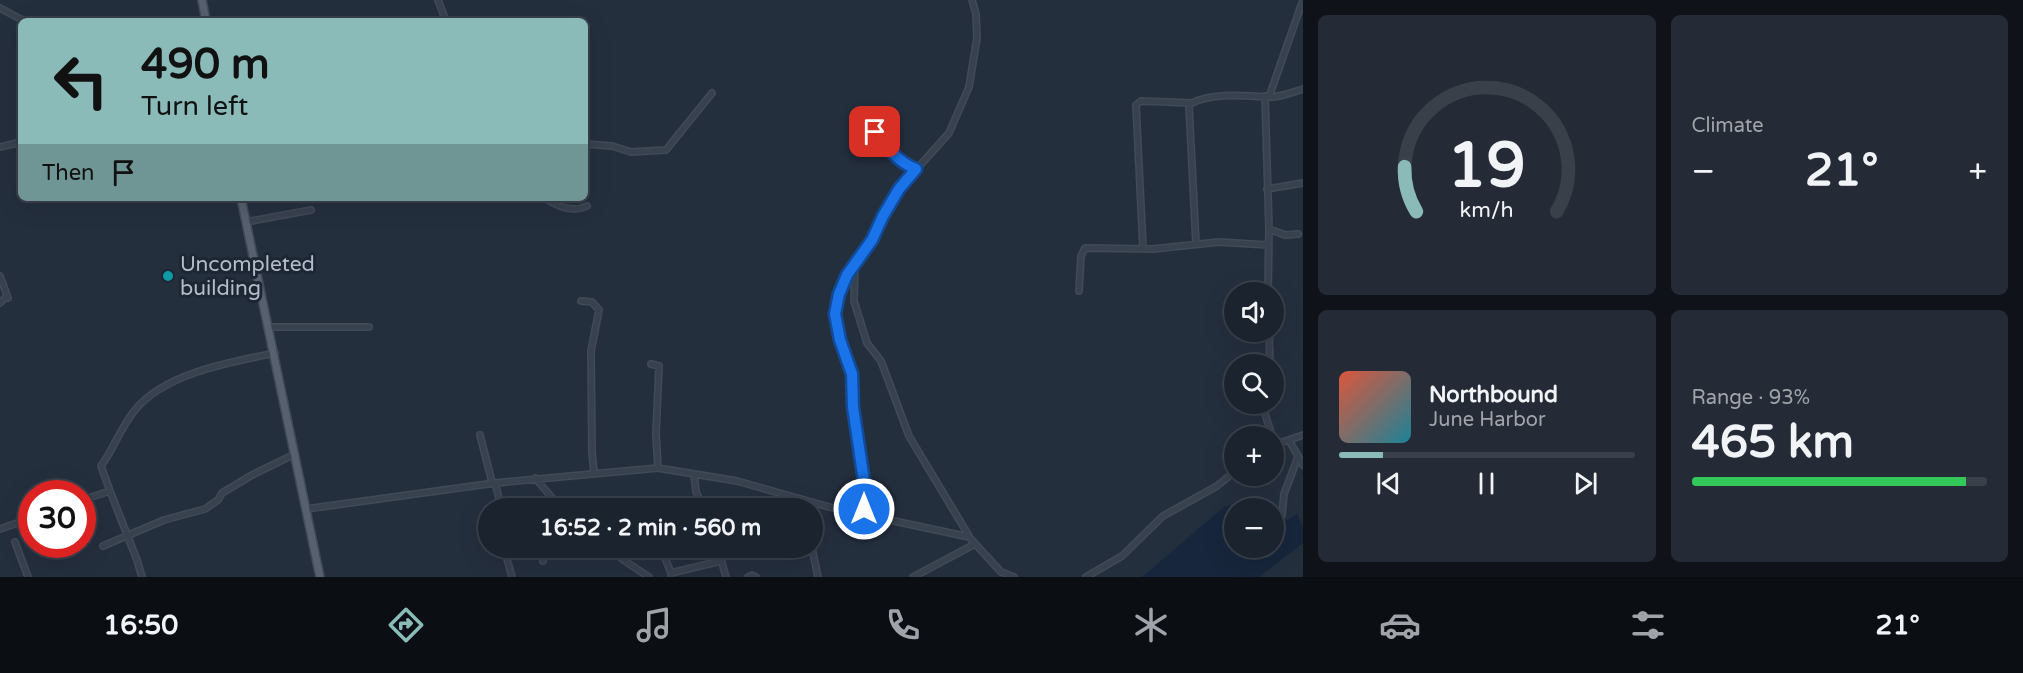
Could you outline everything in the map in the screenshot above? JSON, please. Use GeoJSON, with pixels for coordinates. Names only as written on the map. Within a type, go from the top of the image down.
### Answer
{"type":"FeatureCollection","features":[{"type":"Feature","properties":{"kind":"main road"},"geometry":{"type":"LineString","coordinates":[[202,0],[205,18]]}},
{"type":"Feature","properties":{"kind":"main road"},"geometry":{"type":"LineString","coordinates":[[242,201],[320,577]]}},
{"type":"Feature","properties":{"kind":"street"},"geometry":{"type":"LineString","coordinates":[[438,0],[445,18]]}},
{"type":"Feature","properties":{"kind":"street"},"geometry":{"type":"LineString","coordinates":[[864,515],[865,488],[853,407],[852,374],[840,340],[835,314],[839,294],[847,275],[872,240],[899,189],[949,133],[969,87],[977,38],[976,14],[972,0]]}},
{"type":"Feature","properties":{"kind":"street"},"geometry":{"type":"LineString","coordinates":[[1268,282],[1267,96],[1303,0]]}},
{"type":"Feature","properties":{"kind":"street"},"geometry":{"type":"LineString","coordinates":[[0,8],[18,18]]}},
{"type":"Feature","properties":{"kind":"street"},"geometry":{"type":"LineString","coordinates":[[1143,248],[1136,105],[1142,101],[1191,103],[1208,96],[1267,96],[1303,89]]}},
{"type":"Feature","properties":{"kind":"street"},"geometry":{"type":"LineString","coordinates":[[588,144],[612,146],[631,152],[666,150],[712,93]]}},
{"type":"Feature","properties":{"kind":"street"},"geometry":{"type":"LineString","coordinates":[[1191,103],[1196,244]]}},
{"type":"Feature","properties":{"kind":"street"},"geometry":{"type":"LineString","coordinates":[[875,132],[898,159],[916,169]]}},
{"type":"Feature","properties":{"kind":"street"},"geometry":{"type":"LineString","coordinates":[[0,147],[18,143]]}},
{"type":"Feature","properties":{"kind":"street"},"geometry":{"type":"LineString","coordinates":[[1268,189],[1303,183]]}},
{"type":"Feature","properties":{"kind":"street"},"geometry":{"type":"LineString","coordinates":[[551,201],[566,209],[579,210],[587,206]]}},
{"type":"Feature","properties":{"kind":"street"},"geometry":{"type":"LineString","coordinates":[[246,222],[311,210]]}},
{"type":"Feature","properties":{"kind":"street"},"geometry":{"type":"LineString","coordinates":[[1269,229],[1285,235],[1298,234]]}},
{"type":"Feature","properties":{"kind":"street"},"geometry":{"type":"LineString","coordinates":[[1079,291],[1081,256],[1085,248],[1143,248],[1219,242],[1268,245]]}},
{"type":"Feature","properties":{"kind":"street"},"geometry":{"type":"LineString","coordinates":[[855,264],[854,301],[867,343],[881,361],[909,436],[969,537],[1003,575],[1014,577]]}},
{"type":"Feature","properties":{"kind":"street"},"geometry":{"type":"LineString","coordinates":[[0,276],[8,297],[0,303]]}},
{"type":"Feature","properties":{"kind":"street"},"geometry":{"type":"LineString","coordinates":[[581,301],[592,302],[599,310],[591,351],[594,473]]}},
{"type":"Feature","properties":{"kind":"street"},"geometry":{"type":"LineString","coordinates":[[268,327],[369,327]]}},
{"type":"Feature","properties":{"kind":"street"},"geometry":{"type":"LineString","coordinates":[[142,577],[101,466],[114,447],[125,424],[136,408],[149,396],[183,377],[214,366],[275,353]]}},
{"type":"Feature","properties":{"kind":"street"},"geometry":{"type":"LineString","coordinates":[[651,364],[659,366],[656,434],[658,468]]}},
{"type":"Feature","properties":{"kind":"street"},"geometry":{"type":"LineString","coordinates":[[480,435],[492,482],[499,498]]}},
{"type":"Feature","properties":{"kind":"street"},"geometry":{"type":"LineString","coordinates":[[1284,441],[1303,435]]}},
{"type":"Feature","properties":{"kind":"street"},"geometry":{"type":"LineString","coordinates":[[1289,440],[1303,465]]}},
{"type":"Feature","properties":{"kind":"street"},"geometry":{"type":"LineString","coordinates":[[104,546],[169,518],[206,509],[218,500],[222,493],[295,454]]}},
{"type":"Feature","properties":{"kind":"street"},"geometry":{"type":"LineString","coordinates":[[1284,498],[1298,457]]}},
{"type":"Feature","properties":{"kind":"street"},"geometry":{"type":"LineString","coordinates":[[306,509],[535,478],[658,468],[737,481],[797,498]]}},
{"type":"Feature","properties":{"kind":"street"},"geometry":{"type":"LineString","coordinates":[[694,474],[699,498]]}},
{"type":"Feature","properties":{"kind":"street"},"geometry":{"type":"LineString","coordinates":[[535,478],[552,498]]}},
{"type":"Feature","properties":{"kind":"street"},"geometry":{"type":"LineString","coordinates":[[1086,577],[1122,556],[1163,516],[1224,480]]}},
{"type":"Feature","properties":{"kind":"street"},"geometry":{"type":"LineString","coordinates":[[96,496],[110,491]]}},
{"type":"Feature","properties":{"kind":"street"},"geometry":{"type":"LineString","coordinates":[[823,505],[969,537]]}},
{"type":"Feature","properties":{"kind":"street"},"geometry":{"type":"LineString","coordinates":[[0,529],[18,523]]}},
{"type":"Feature","properties":{"kind":"street"},"geometry":{"type":"LineString","coordinates":[[15,542],[28,577]]}},
{"type":"Feature","properties":{"kind":"street"},"geometry":{"type":"LineString","coordinates":[[913,577],[975,544]]}},
{"type":"Feature","properties":{"kind":"street"},"geometry":{"type":"LineString","coordinates":[[507,558],[512,577]]}},
{"type":"Feature","properties":{"kind":"street"},"geometry":{"type":"LineString","coordinates":[[621,558],[649,577]]}},
{"type":"Feature","properties":{"kind":"street"},"geometry":{"type":"LineString","coordinates":[[665,558],[671,575],[721,561]]}},
{"type":"Feature","properties":{"kind":"street"},"geometry":{"type":"LineString","coordinates":[[720,558],[726,577]]}},
{"type":"Feature","properties":{"kind":"street"},"geometry":{"type":"LineString","coordinates":[[814,558],[818,577]]}},
{"type":"Feature","properties":{"kind":"street"},"geometry":{"type":"LineString","coordinates":[[748,577],[752,575],[756,577]]}},
{"type":"Feature","properties":{"kind":"water"},"geometry":{"type":"Polygon","coordinates":[[[1224,507],[1224,558],[1284,558],[1259,577],[1142,577],[1224,507]]]}},
{"type":"Feature","properties":{"kind":"water"},"geometry":{"type":"Polygon","coordinates":[[[1297,514],[1303,527],[1303,543],[1284,558],[1284,522],[1297,514]]]}},
{"type":"Feature","properties":{"kind":"place","name":"Uncompleted building"},"geometry":{"type":"Point","coordinates":[168,276]}},
{"type":"Feature","properties":{"kind":"route"},"geometry":{"type":"LineString","coordinates":[[864,509],[865,488],[853,407],[852,374],[840,340],[835,314],[839,294],[847,275],[872,240],[899,189],[916,169],[898,159],[875,132]]}}]}
